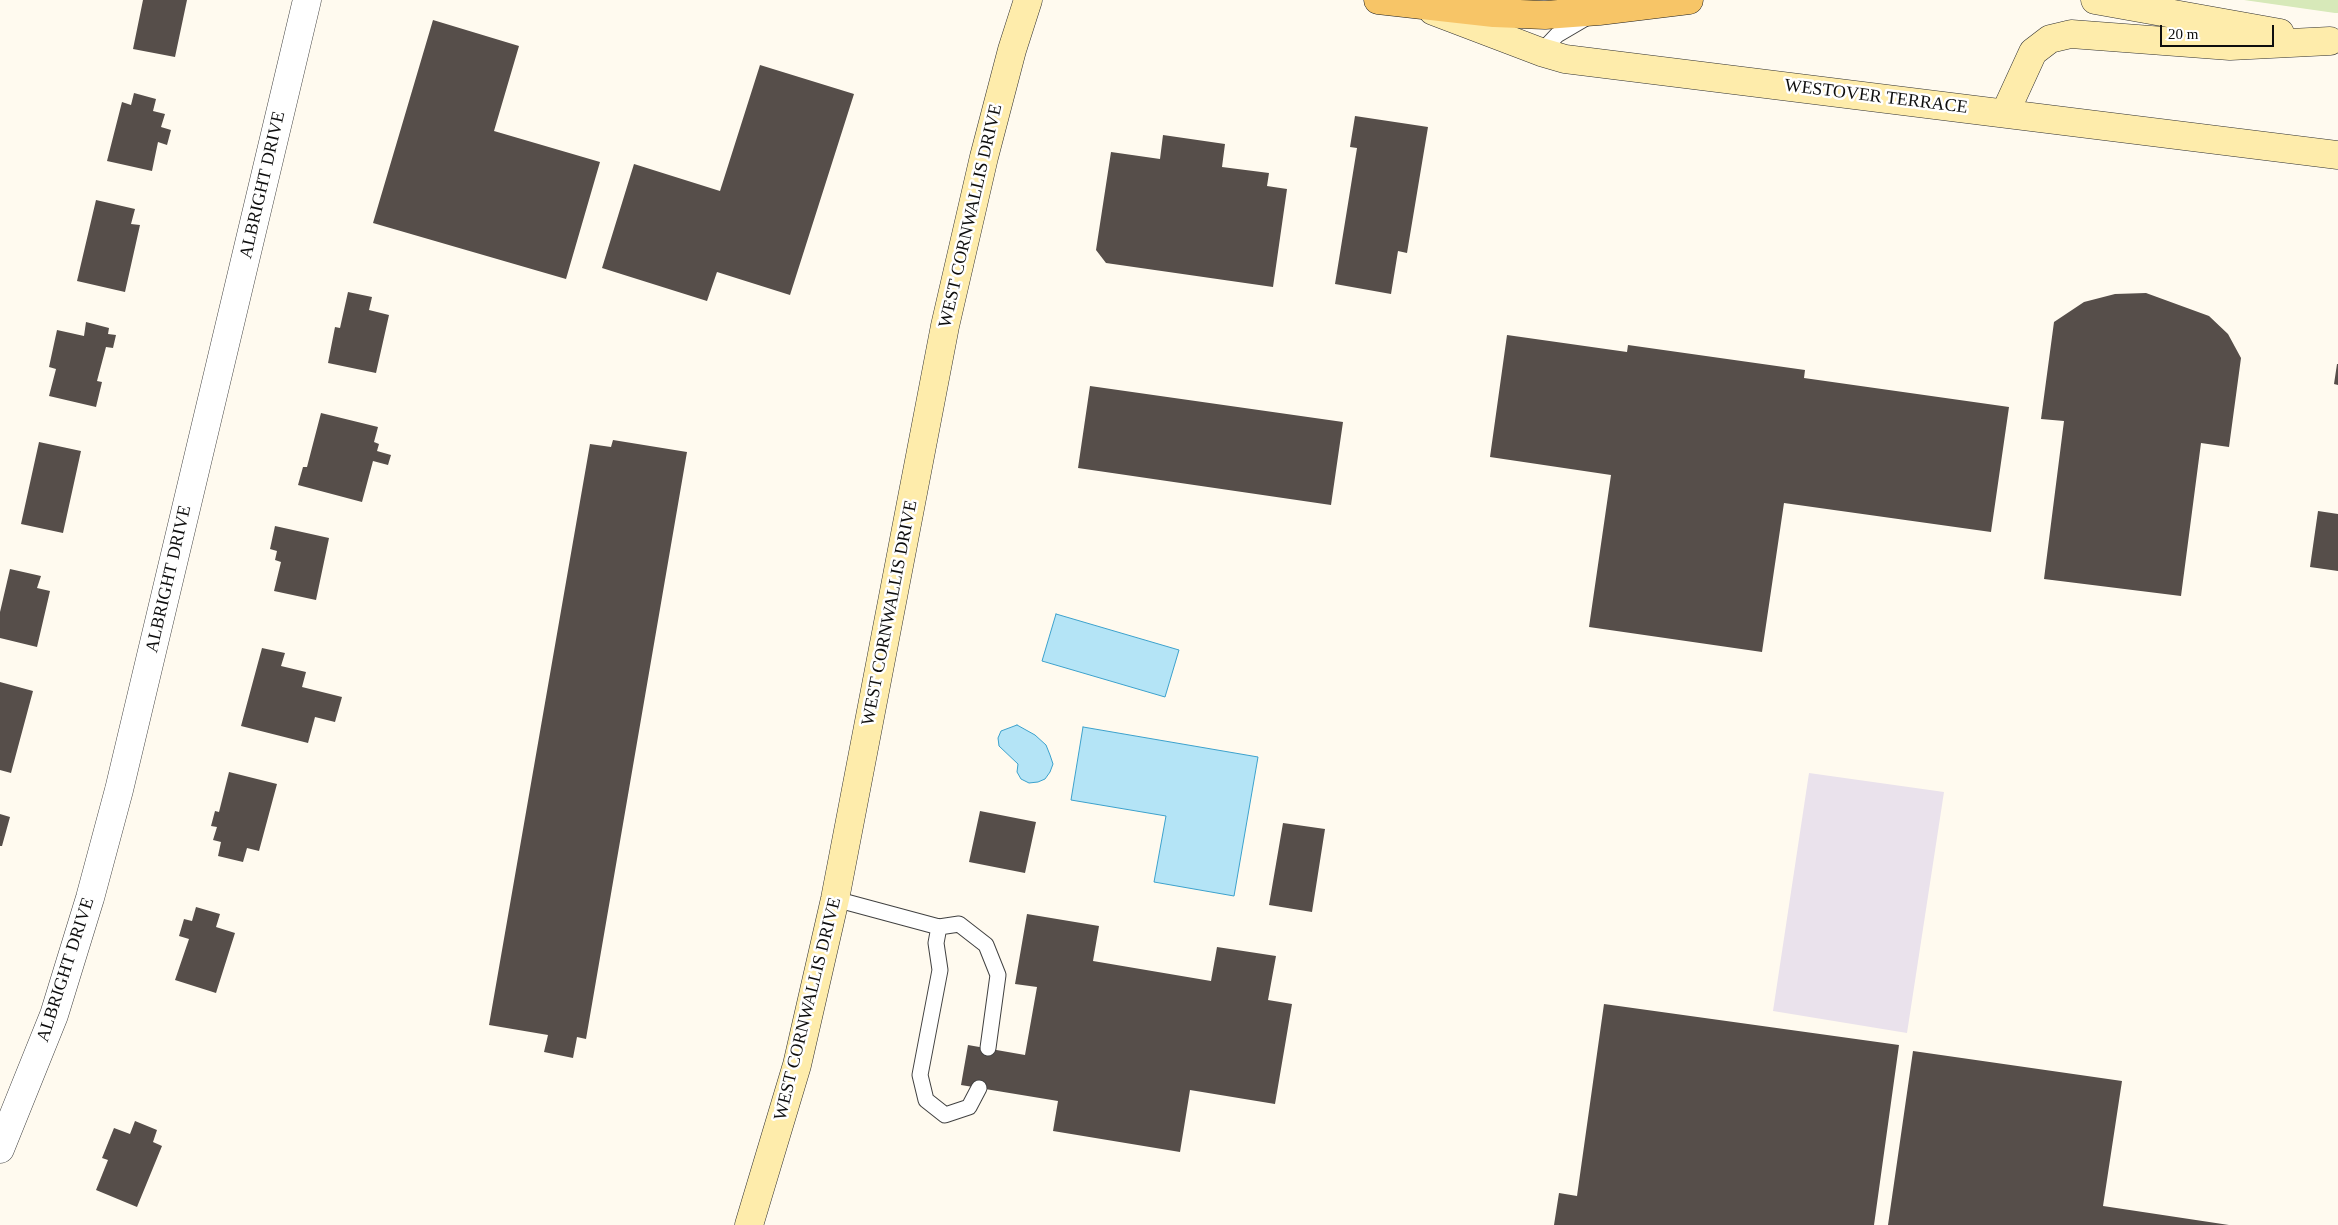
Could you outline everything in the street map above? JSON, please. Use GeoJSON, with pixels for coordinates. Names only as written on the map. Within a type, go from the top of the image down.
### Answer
{"type":"FeatureCollection","features":[{"type":"Feature","properties":{"kind":"main road","name":"WEST CORNWALLIS DRIVE"},"geometry":{"type":"LineString","coordinates":[[749,1225],[797,1065],[835,899],[944,326],[984,158],[1012,50],[1028,0]]}},
{"type":"Feature","properties":{"kind":"main road"},"geometry":{"type":"LineString","coordinates":[[1378,0],[1423,7],[1545,15],[1599,11],[1689,0]]}},
{"type":"Feature","properties":{"kind":"main road"},"geometry":{"type":"LineString","coordinates":[[2094,0],[2334,42]]}},
{"type":"Feature","properties":{"kind":"main road","name":"WESTOVER TERRACE"},"geometry":{"type":"LineString","coordinates":[[1423,7],[1541,52],[1565,59],[2338,155]]}},
{"type":"Feature","properties":{"kind":"main road"},"geometry":{"type":"LineString","coordinates":[[2005,113],[2033,52],[2050,39],[2071,34],[2230,46],[2334,42]]}},
{"type":"Feature","properties":{"kind":"street","name":"ALBRIGHT DRIVE"},"geometry":{"type":"LineString","coordinates":[[0,1149],[54,1015],[90,898],[119,790],[307,0]]}},
{"type":"Feature","properties":{"kind":"lane"},"geometry":{"type":"LineString","coordinates":[[1541,52],[1557,35],[1599,11]]}},
{"type":"Feature","properties":{"kind":"lane"},"geometry":{"type":"LineString","coordinates":[[835,899],[939,927],[959,924],[986,945],[998,975],[988,1048]]}},
{"type":"Feature","properties":{"kind":"lane"},"geometry":{"type":"LineString","coordinates":[[939,927],[936,943],[940,970],[920,1075],[926,1100],[945,1114],[969,1107],[979,1088]]}},
{"type":"Feature","properties":{"kind":"shaded area"},"geometry":{"type":"Polygon","coordinates":[[[1809,773],[1944,792],[1907,1033],[1773,1011],[1809,773]]]}},
{"type":"Feature","properties":{"kind":"green space"},"geometry":{"type":"Polygon","coordinates":[[[2244,0],[2338,0],[2338,13],[2335,13],[2244,0]]]}},
{"type":"Feature","properties":{"kind":"water"},"geometry":{"type":"Polygon","coordinates":[[[1056,614],[1179,650],[1165,697],[1042,661],[1056,614]]]}},
{"type":"Feature","properties":{"kind":"water"},"geometry":{"type":"Polygon","coordinates":[[[1017,725],[1035,735],[1046,745],[1053,764],[1045,779],[1029,783],[1021,779],[1017,772],[1018,764],[999,746],[998,738],[1001,731],[1017,725]]]}},
{"type":"Feature","properties":{"kind":"water"},"geometry":{"type":"Polygon","coordinates":[[[1083,727],[1258,757],[1234,896],[1154,882],[1166,816],[1071,800],[1083,727]]]}},
{"type":"Feature","properties":{"kind":"building"},"geometry":{"type":"Polygon","coordinates":[[[143,0],[187,0],[175,57],[133,49],[143,0]]]}},
{"type":"Feature","properties":{"kind":"building"},"geometry":{"type":"Polygon","coordinates":[[[433,20],[519,46],[494,131],[600,162],[566,279],[373,223],[433,20]]]}},
{"type":"Feature","properties":{"kind":"building"},"geometry":{"type":"Polygon","coordinates":[[[760,65],[854,94],[790,295],[717,272],[707,301],[602,268],[634,164],[720,191],[760,65]]]}},
{"type":"Feature","properties":{"kind":"building"},"geometry":{"type":"Polygon","coordinates":[[[134,93],[156,99],[153,111],[165,114],[161,127],[171,130],[167,145],[158,142],[152,171],[107,161],[122,102],[131,105],[134,93]]]}},
{"type":"Feature","properties":{"kind":"building"},"geometry":{"type":"Polygon","coordinates":[[[1355,116],[1428,127],[1407,253],[1398,251],[1391,294],[1335,284],[1357,148],[1350,147],[1355,116]]]}},
{"type":"Feature","properties":{"kind":"building"},"geometry":{"type":"Polygon","coordinates":[[[1163,135],[1225,144],[1222,167],[1269,173],[1267,186],[1287,189],[1273,287],[1106,263],[1096,250],[1111,152],[1160,159],[1163,135]]]}},
{"type":"Feature","properties":{"kind":"building"},"geometry":{"type":"Polygon","coordinates":[[[96,200],[135,209],[131,224],[140,225],[125,292],[77,281],[96,200]]]}},
{"type":"Feature","properties":{"kind":"building"},"geometry":{"type":"Polygon","coordinates":[[[348,292],[372,297],[369,310],[389,315],[376,373],[328,363],[335,327],[340,328],[348,292]]]}},
{"type":"Feature","properties":{"kind":"building"},"geometry":{"type":"Polygon","coordinates":[[[2146,293],[2209,316],[2228,334],[2241,358],[2229,447],[2201,443],[2181,596],[2044,579],[2064,421],[2041,419],[2054,322],[2084,302],[2115,294],[2146,293]]]}},
{"type":"Feature","properties":{"kind":"building"},"geometry":{"type":"Polygon","coordinates":[[[86,322],[109,328],[108,334],[116,335],[113,348],[106,347],[97,381],[102,382],[96,407],[49,396],[56,369],[49,367],[57,330],[84,336],[86,322]]]}},
{"type":"Feature","properties":{"kind":"building"},"geometry":{"type":"Polygon","coordinates":[[[1507,335],[1627,352],[1628,345],[1805,370],[1804,378],[2009,407],[1991,532],[1784,503],[1762,652],[1589,627],[1611,475],[1490,457],[1507,335]]]}},
{"type":"Feature","properties":{"kind":"building"},"geometry":{"type":"Polygon","coordinates":[[[2338,364],[2338,385],[2334,384],[2338,364]]]}},
{"type":"Feature","properties":{"kind":"building"},"geometry":{"type":"Polygon","coordinates":[[[1090,386],[1343,422],[1331,505],[1078,468],[1090,386]]]}},
{"type":"Feature","properties":{"kind":"building"},"geometry":{"type":"Polygon","coordinates":[[[321,413],[378,427],[374,442],[379,444],[377,451],[391,455],[388,465],[373,461],[362,502],[298,485],[303,467],[307,467],[321,413]]]}},
{"type":"Feature","properties":{"kind":"building"},"geometry":{"type":"Polygon","coordinates":[[[613,440],[687,452],[586,1039],[577,1037],[573,1058],[544,1052],[548,1035],[489,1025],[590,444],[611,447],[613,440]]]}},
{"type":"Feature","properties":{"kind":"building"},"geometry":{"type":"Polygon","coordinates":[[[39,442],[81,451],[63,533],[21,524],[39,442]]]}},
{"type":"Feature","properties":{"kind":"building"},"geometry":{"type":"Polygon","coordinates":[[[2318,511],[2338,514],[2338,571],[2310,567],[2318,511]]]}},
{"type":"Feature","properties":{"kind":"building"},"geometry":{"type":"Polygon","coordinates":[[[275,526],[329,538],[316,600],[274,591],[281,562],[275,560],[277,551],[270,549],[275,526]]]}},
{"type":"Feature","properties":{"kind":"building"},"geometry":{"type":"Polygon","coordinates":[[[10,569],[41,576],[37,588],[50,591],[37,647],[0,638],[0,612],[10,569]]]}},
{"type":"Feature","properties":{"kind":"building"},"geometry":{"type":"Polygon","coordinates":[[[262,648],[285,653],[281,666],[306,672],[302,687],[342,697],[335,722],[315,717],[308,743],[241,726],[262,648]]]}},
{"type":"Feature","properties":{"kind":"building"},"geometry":{"type":"Polygon","coordinates":[[[0,682],[33,691],[11,773],[0,770],[0,682]]]}},
{"type":"Feature","properties":{"kind":"building"},"geometry":{"type":"Polygon","coordinates":[[[229,772],[277,784],[259,851],[247,848],[243,862],[218,856],[221,842],[213,840],[217,827],[211,826],[215,811],[219,812],[229,772]]]}},
{"type":"Feature","properties":{"kind":"building"},"geometry":{"type":"Polygon","coordinates":[[[980,811],[1036,822],[1025,873],[969,862],[980,811]]]}},
{"type":"Feature","properties":{"kind":"building"},"geometry":{"type":"Polygon","coordinates":[[[0,814],[10,817],[2,846],[0,846],[0,814]]]}},
{"type":"Feature","properties":{"kind":"building"},"geometry":{"type":"Polygon","coordinates":[[[1283,823],[1325,829],[1312,912],[1269,905],[1283,823]]]}},
{"type":"Feature","properties":{"kind":"building"},"geometry":{"type":"Polygon","coordinates":[[[196,907],[220,914],[216,927],[235,933],[216,993],[175,980],[189,939],[179,936],[184,919],[192,921],[196,907]]]}},
{"type":"Feature","properties":{"kind":"building"},"geometry":{"type":"Polygon","coordinates":[[[1027,914],[1099,926],[1093,961],[1211,981],[1217,947],[1276,956],[1268,1000],[1292,1004],[1275,1104],[1190,1090],[1180,1152],[1053,1131],[1058,1101],[961,1085],[968,1045],[1025,1055],[1037,987],[1015,984],[1027,914]]]}},
{"type":"Feature","properties":{"kind":"building"},"geometry":{"type":"Polygon","coordinates":[[[1604,1004],[1899,1045],[1874,1225],[1554,1225],[1559,1193],[1577,1196],[1604,1004]]]}},
{"type":"Feature","properties":{"kind":"building"},"geometry":{"type":"Polygon","coordinates":[[[1913,1051],[2122,1081],[2103,1206],[2229,1225],[1888,1225],[1913,1051]]]}},
{"type":"Feature","properties":{"kind":"building"},"geometry":{"type":"Polygon","coordinates":[[[135,1121],[157,1130],[153,1142],[162,1146],[137,1207],[96,1190],[108,1160],[102,1158],[114,1128],[130,1134],[135,1121]]]}}]}
